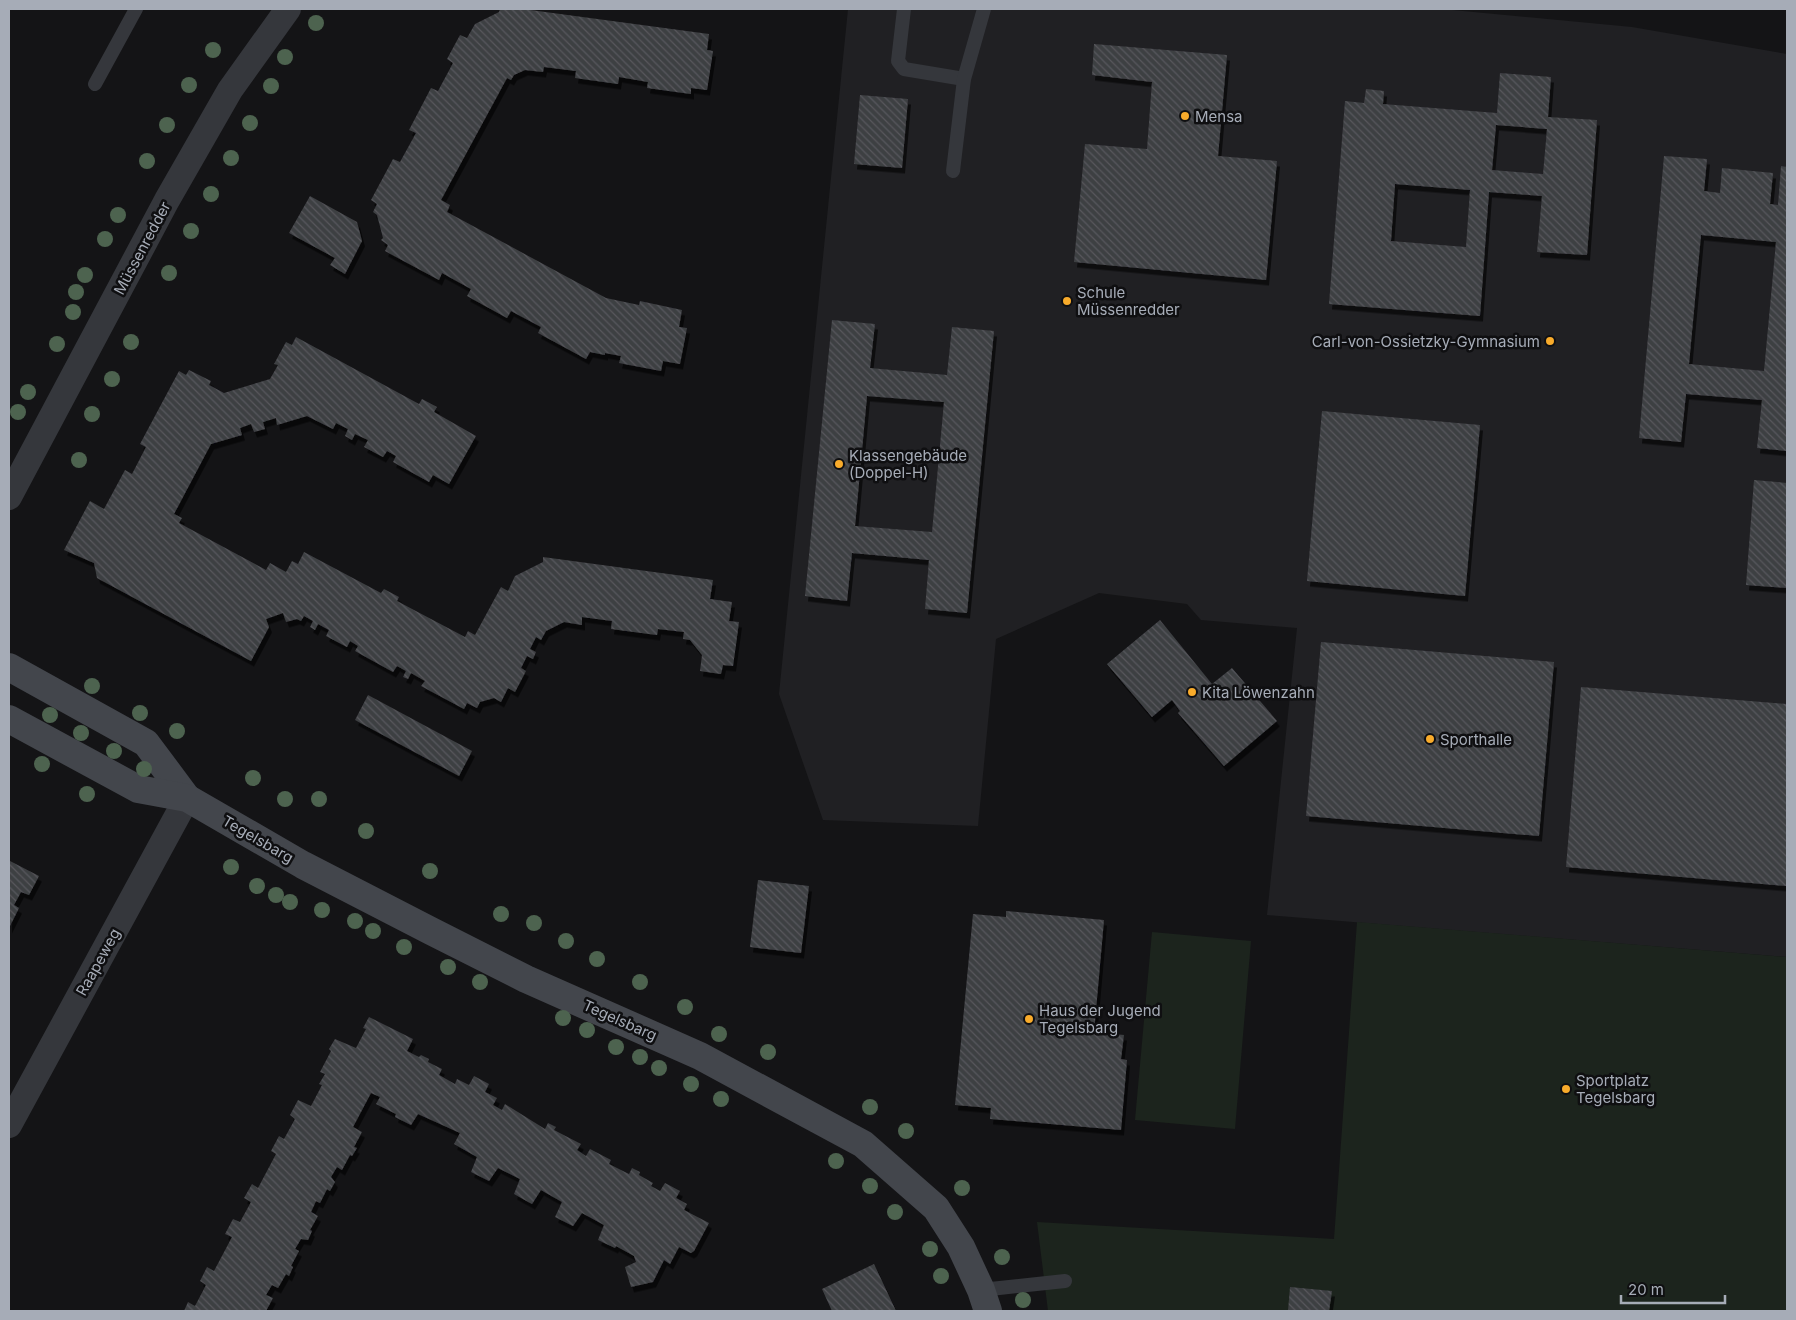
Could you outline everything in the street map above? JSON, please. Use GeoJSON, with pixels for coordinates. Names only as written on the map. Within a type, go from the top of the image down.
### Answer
{"type":"FeatureCollection","features":[{"type":"Feature","properties":{"kind":"street","name":"Müssenredder"},"geometry":{"type":"LineString","coordinates":[[9,496],[167,200],[225,99],[288,9]]}},
{"type":"Feature","properties":{"kind":"street","name":"Tegelsbarg"},"geometry":{"type":"LineString","coordinates":[[9,667],[146,743],[187,798]]}},
{"type":"Feature","properties":{"kind":"street","name":"Tegelsbarg"},"geometry":{"type":"LineString","coordinates":[[9,718],[138,790],[187,798],[303,865],[431,931],[526,978],[700,1056],[863,1144],[936,1208],[961,1246],[984,1301]]}},
{"type":"Feature","properties":{"kind":"street","name":"Raapeweg"},"geometry":{"type":"LineString","coordinates":[[9,1125],[187,798]]}},
{"type":"Feature","properties":{"kind":"lane"},"geometry":{"type":"LineString","coordinates":[[95,84],[136,9]]}},
{"type":"Feature","properties":{"kind":"lane"},"geometry":{"type":"LineString","coordinates":[[904,9],[898,61],[900,66],[904,69],[964,79]]}},
{"type":"Feature","properties":{"kind":"lane"},"geometry":{"type":"LineString","coordinates":[[953,172],[964,79],[984,9]]}},
{"type":"Feature","properties":{"kind":"lane"},"geometry":{"type":"LineString","coordinates":[[984,1301],[1066,1281]]}},
{"type":"Feature","properties":{"kind":"shaded area"},"geometry":{"type":"Polygon","coordinates":[[[848,9],[1442,9],[1632,27],[1787,54],[1787,957],[1267,915],[1297,628],[1201,620],[1187,604],[1099,593],[996,639],[978,826],[823,820],[779,694],[848,9]]]}},
{"type":"Feature","properties":{"kind":"shaded area","name":"Sportplatz Tegelsbarg"},"geometry":{"type":"Polygon","coordinates":[[[1357,922],[1787,957],[1787,1311],[1048,1311],[1037,1222],[1334,1239],[1357,922]]]}},
{"type":"Feature","properties":{"kind":"shaded area"},"geometry":{"type":"Polygon","coordinates":[[[1152,932],[1251,941],[1235,1129],[1135,1120],[1152,932]]]}},
{"type":"Feature","properties":{"kind":"building"},"geometry":{"type":"Polygon","coordinates":[[[500,9],[523,9],[709,34],[707,50],[713,51],[707,90],[691,88],[691,94],[647,88],[648,82],[619,77],[618,84],[575,78],[576,71],[544,67],[543,72],[525,70],[514,75],[511,80],[507,78],[441,200],[450,205],[447,212],[606,298],[639,305],[640,301],[682,310],[679,327],[687,328],[680,364],[663,361],[661,371],[619,363],[621,356],[605,353],[605,355],[590,352],[586,359],[538,333],[541,327],[511,311],[507,318],[467,296],[471,289],[442,273],[439,280],[385,251],[388,245],[381,240],[383,238],[377,215],[373,212],[377,204],[371,200],[393,159],[400,162],[416,133],[409,130],[431,88],[438,91],[453,63],[447,59],[460,35],[467,38],[475,24],[499,12],[500,9]]]}},
{"type":"Feature","properties":{"kind":"building"},"geometry":{"type":"Polygon","coordinates":[[[1094,44],[1227,55],[1218,156],[1277,161],[1266,280],[1074,262],[1085,144],[1147,149],[1152,82],[1092,75],[1094,44]]]}},
{"type":"Feature","properties":{"kind":"building"},"geometry":{"type":"Polygon","coordinates":[[[1500,73],[1551,77],[1548,117],[1597,120],[1587,255],[1537,252],[1542,196],[1489,192],[1480,316],[1329,304],[1345,101],[1364,103],[1366,89],[1384,91],[1383,104],[1497,113],[1500,73]],[[1496,125],[1492,170],[1543,174],[1547,129],[1496,125]],[[1395,184],[1391,241],[1466,247],[1470,190],[1395,184]]]}},
{"type":"Feature","properties":{"kind":"building"},"geometry":{"type":"Polygon","coordinates":[[[860,95],[908,99],[902,168],[854,164],[860,95]]]}},
{"type":"Feature","properties":{"kind":"building"},"geometry":{"type":"Polygon","coordinates":[[[1664,156],[1707,159],[1704,191],[1720,193],[1722,168],[1773,173],[1770,204],[1778,205],[1781,166],[1787,167],[1787,451],[1757,448],[1762,400],[1686,394],[1681,442],[1639,438],[1664,156]],[[1701,235],[1689,364],[1764,371],[1776,242],[1701,235]]]}},
{"type":"Feature","properties":{"kind":"building"},"geometry":{"type":"Polygon","coordinates":[[[310,196],[357,222],[362,241],[345,274],[330,265],[335,258],[289,233],[310,196]]]}},
{"type":"Feature","properties":{"kind":"building","name":"Klassengebäude (Doppel-H)"},"geometry":{"type":"Polygon","coordinates":[[[832,320],[875,324],[870,368],[947,375],[952,327],[994,331],[967,613],[925,609],[929,560],[852,553],[847,601],[805,596],[832,320]],[[867,396],[855,526],[932,532],[944,402],[867,396]]]}},
{"type":"Feature","properties":{"kind":"building"},"geometry":{"type":"Polygon","coordinates":[[[296,337],[419,404],[422,399],[437,407],[434,412],[476,436],[449,484],[433,475],[429,482],[393,462],[396,456],[387,451],[383,457],[364,447],[368,440],[355,434],[352,440],[345,436],[348,429],[336,423],[333,429],[307,416],[277,425],[276,418],[263,422],[265,429],[254,432],[251,424],[240,428],[242,435],[211,444],[174,514],[182,518],[179,523],[266,570],[270,563],[286,572],[292,561],[298,564],[304,552],[381,593],[384,589],[399,597],[397,601],[465,637],[468,631],[475,635],[501,587],[508,591],[515,576],[543,562],[543,557],[713,580],[710,599],[732,602],[729,621],[739,622],[733,666],[723,665],[721,674],[700,671],[702,655],[690,640],[683,639],[684,632],[658,629],[657,635],[611,629],[612,621],[582,617],[582,625],[564,622],[546,631],[541,640],[536,637],[530,649],[536,652],[533,659],[527,656],[521,668],[526,671],[515,692],[508,688],[501,702],[494,698],[480,702],[477,708],[467,703],[464,709],[421,686],[425,681],[411,673],[408,679],[403,677],[406,671],[397,666],[393,672],[355,651],[358,646],[350,641],[347,647],[326,636],[329,630],[318,624],[315,630],[310,627],[313,621],[304,616],[301,621],[297,619],[286,622],[283,613],[266,619],[269,627],[251,661],[97,578],[94,563],[64,550],[90,501],[104,509],[125,470],[132,474],[146,447],[140,444],[179,371],[186,375],[189,370],[211,381],[209,385],[224,393],[270,379],[278,365],[274,364],[286,342],[292,345],[296,337]]]}},
{"type":"Feature","properties":{"kind":"building"},"geometry":{"type":"Polygon","coordinates":[[[1322,411],[1480,425],[1465,596],[1307,581],[1322,411]]]}},
{"type":"Feature","properties":{"kind":"building"},"geometry":{"type":"Polygon","coordinates":[[[1754,480],[1787,483],[1787,588],[1746,585],[1754,480]]]}},
{"type":"Feature","properties":{"kind":"building","name":"Kita Löwenzahn"},"geometry":{"type":"Polygon","coordinates":[[[1160,620],[1212,684],[1232,668],[1277,721],[1224,766],[1178,713],[1180,711],[1172,700],[1152,717],[1107,664],[1160,620]]]}},
{"type":"Feature","properties":{"kind":"building","name":"Sporthalle"},"geometry":{"type":"Polygon","coordinates":[[[1321,642],[1554,662],[1539,836],[1306,816],[1321,642]]]}},
{"type":"Feature","properties":{"kind":"building"},"geometry":{"type":"Polygon","coordinates":[[[1581,687],[1787,704],[1787,886],[1566,867],[1581,687]]]}},
{"type":"Feature","properties":{"kind":"building"},"geometry":{"type":"Polygon","coordinates":[[[368,695],[472,751],[459,776],[355,720],[368,695]]]}},
{"type":"Feature","properties":{"kind":"building"},"geometry":{"type":"Polygon","coordinates":[[[10,861],[39,876],[29,895],[21,892],[14,905],[19,908],[9,928],[10,861]]]}},
{"type":"Feature","properties":{"kind":"building"},"geometry":{"type":"Polygon","coordinates":[[[758,880],[809,886],[801,953],[750,947],[758,880]]]}},
{"type":"Feature","properties":{"kind":"building","name":"Haus der Jugend Tegelsbarg"},"geometry":{"type":"Polygon","coordinates":[[[1006,911],[1104,920],[1094,1032],[1124,1035],[1121,1059],[1127,1060],[1121,1130],[990,1119],[991,1108],[955,1105],[973,914],[1006,917],[1006,911]]]}},
{"type":"Feature","properties":{"kind":"building"},"geometry":{"type":"Polygon","coordinates":[[[369,1017],[413,1039],[407,1051],[419,1057],[421,1055],[429,1059],[428,1062],[442,1069],[439,1075],[455,1084],[457,1079],[469,1085],[474,1076],[489,1084],[485,1092],[497,1098],[493,1105],[502,1110],[505,1104],[545,1129],[548,1123],[556,1127],[554,1130],[581,1144],[577,1150],[586,1156],[590,1149],[611,1160],[609,1164],[629,1174],[632,1168],[640,1172],[639,1175],[653,1183],[651,1186],[660,1191],[665,1183],[680,1191],[676,1198],[687,1204],[684,1210],[709,1223],[694,1251],[691,1253],[679,1247],[670,1264],[664,1260],[653,1282],[631,1287],[625,1267],[636,1262],[634,1256],[616,1246],[615,1248],[598,1240],[604,1225],[582,1213],[573,1226],[555,1217],[562,1202],[541,1190],[532,1204],[514,1194],[520,1179],[498,1168],[489,1181],[471,1172],[477,1157],[454,1144],[460,1133],[418,1114],[411,1125],[395,1117],[396,1114],[376,1104],[380,1097],[371,1093],[353,1127],[362,1132],[354,1147],[357,1148],[352,1156],[350,1155],[342,1170],[337,1167],[331,1177],[335,1182],[330,1191],[327,1189],[320,1203],[316,1201],[311,1212],[318,1216],[310,1230],[312,1231],[308,1240],[301,1239],[295,1249],[299,1251],[291,1266],[293,1267],[289,1276],[286,1274],[278,1288],[272,1285],[266,1295],[273,1298],[266,1311],[184,1311],[188,1302],[195,1306],[206,1285],[200,1281],[207,1267],[214,1271],[232,1237],[225,1234],[233,1219],[240,1222],[251,1202],[244,1198],[252,1184],[258,1188],[276,1154],[271,1151],[279,1136],[284,1139],[295,1119],[290,1115],[298,1100],[311,1106],[322,1085],[319,1084],[325,1074],[320,1072],[335,1039],[356,1048],[366,1029],[363,1028],[369,1017]]]}},
{"type":"Feature","properties":{"kind":"building"},"geometry":{"type":"Polygon","coordinates":[[[874,1264],[896,1311],[832,1311],[822,1289],[874,1264]]]}},
{"type":"Feature","properties":{"kind":"building"},"geometry":{"type":"Polygon","coordinates":[[[1290,1287],[1332,1291],[1329,1311],[1288,1311],[1290,1287]]]}},
{"type":"Feature","properties":{"kind":"place","name":"Mensa"},"geometry":{"type":"Point","coordinates":[1185,116]}},
{"type":"Feature","properties":{"kind":"place","name":"Schule Müssenredder"},"geometry":{"type":"Point","coordinates":[1067,301]}},
{"type":"Feature","properties":{"kind":"place","name":"Carl-von-Ossietzky-Gymnasium"},"geometry":{"type":"Point","coordinates":[1550,341]}},
{"type":"Feature","properties":{"kind":"place","name":"Klassengebäude (Doppel-H)"},"geometry":{"type":"Point","coordinates":[839,464]}},
{"type":"Feature","properties":{"kind":"place","name":"Kita Löwenzahn"},"geometry":{"type":"Point","coordinates":[1192,692]}},
{"type":"Feature","properties":{"kind":"place","name":"Sporthalle"},"geometry":{"type":"Point","coordinates":[1430,739]}},
{"type":"Feature","properties":{"kind":"place","name":"Haus der Jugend Tegelsbarg"},"geometry":{"type":"Point","coordinates":[1029,1019]}},
{"type":"Feature","properties":{"kind":"place","name":"Sportplatz Tegelsbarg"},"geometry":{"type":"Point","coordinates":[1566,1089]}}]}
